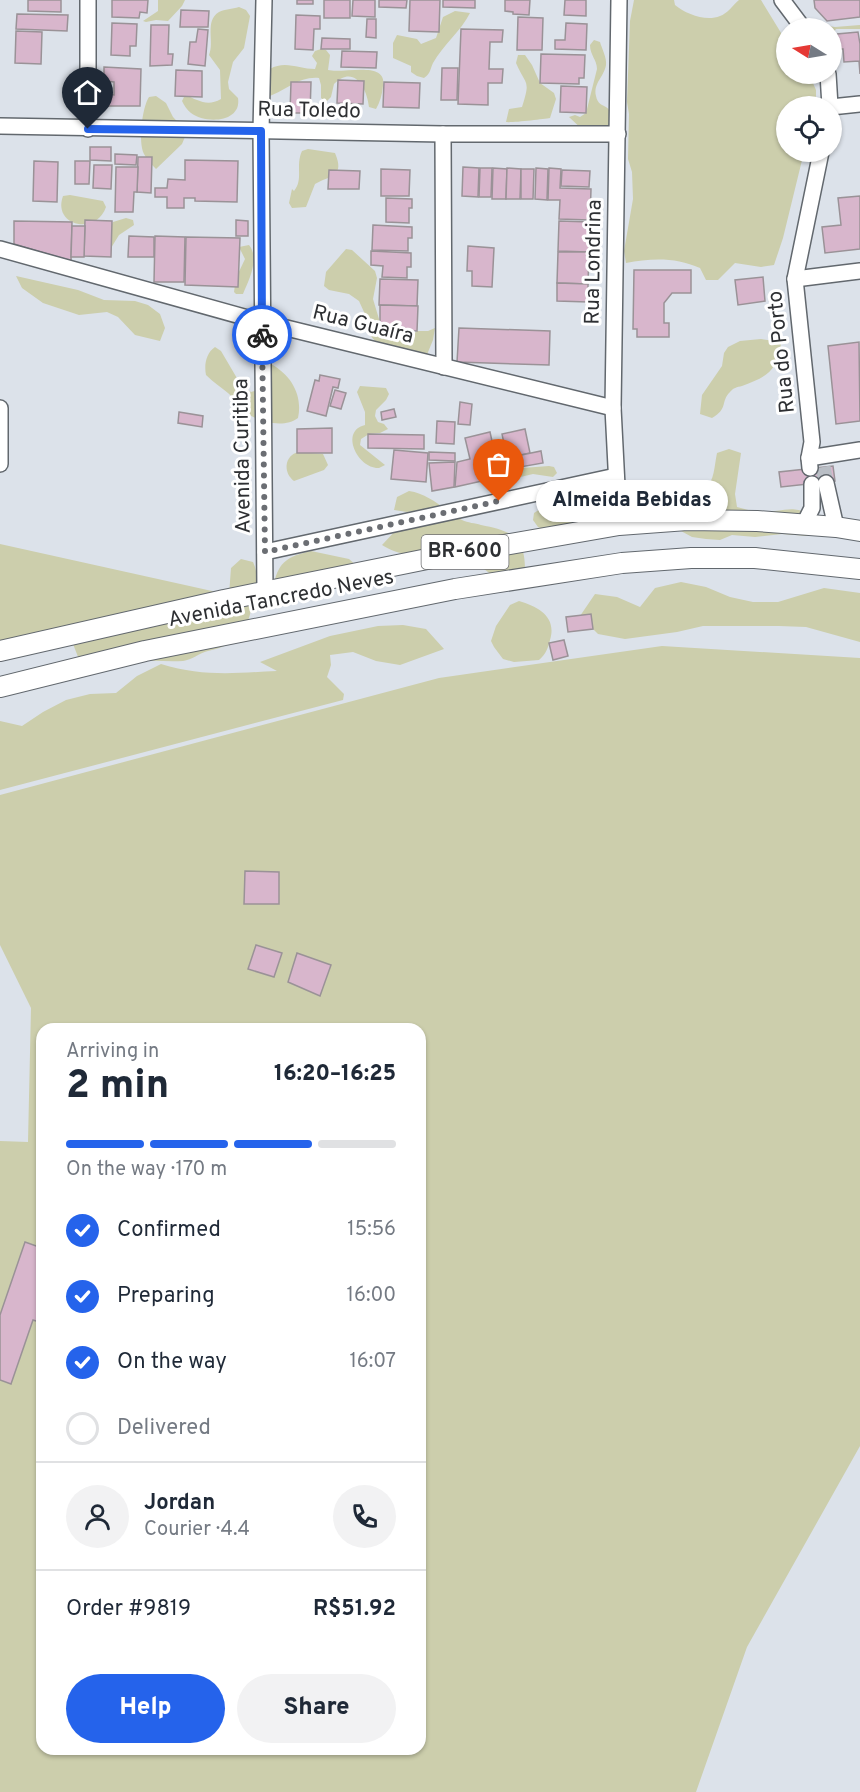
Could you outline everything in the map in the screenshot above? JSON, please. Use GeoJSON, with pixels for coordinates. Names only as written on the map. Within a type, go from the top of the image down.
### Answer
{"type":"FeatureCollection","features":[{"type":"Feature","properties":{"kind":"main road","name":"Avenida Tancredo Neves"},"geometry":{"type":"LineString","coordinates":[[0,651],[265,592],[447,555],[619,525],[687,520],[757,521],[860,531]]}},
{"type":"Feature","properties":{"kind":"main road","name":"Avenida Tancredo Neves"},"geometry":{"type":"LineString","coordinates":[[0,687],[146,651],[444,591],[622,563],[691,558],[755,558],[860,569]]}},
{"type":"Feature","properties":{"kind":"street"},"geometry":{"type":"LineString","coordinates":[[88,0],[88,129]]}},
{"type":"Feature","properties":{"kind":"street","name":"Avenida Curitiba"},"geometry":{"type":"LineString","coordinates":[[264,0],[261,131],[265,592]]}},
{"type":"Feature","properties":{"kind":"street","name":"Rua Londrina"},"geometry":{"type":"LineString","coordinates":[[619,525],[613,408],[620,0]]}},
{"type":"Feature","properties":{"kind":"street"},"geometry":{"type":"LineString","coordinates":[[782,0],[796,18]]}},
{"type":"Feature","properties":{"kind":"street"},"geometry":{"type":"LineString","coordinates":[[842,106],[860,104]]}},
{"type":"Feature","properties":{"kind":"street","name":"Rua Toledo"},"geometry":{"type":"LineString","coordinates":[[0,126],[443,134],[618,134]]}},
{"type":"Feature","properties":{"kind":"street"},"geometry":{"type":"LineString","coordinates":[[443,134],[444,367]]}},
{"type":"Feature","properties":{"kind":"street","name":"Rua do Porto"},"geometry":{"type":"LineString","coordinates":[[819,162],[795,279],[812,442],[816,462],[860,450]]}},
{"type":"Feature","properties":{"kind":"street","name":"Rua Guaíra"},"geometry":{"type":"LineString","coordinates":[[0,249],[262,322],[613,408]]}},
{"type":"Feature","properties":{"kind":"street"},"geometry":{"type":"LineString","coordinates":[[795,279],[860,272]]}},
{"type":"Feature","properties":{"kind":"street"},"geometry":{"type":"LineString","coordinates":[[0,408],[1,458]]}},
{"type":"Feature","properties":{"kind":"street"},"geometry":{"type":"LineString","coordinates":[[265,552],[616,476]]}},
{"type":"Feature","properties":{"kind":"street"},"geometry":{"type":"LineString","coordinates":[[804,524],[812,508],[819,484],[836,527]]}},
{"type":"Feature","properties":{"kind":"green space"},"geometry":{"type":"Polygon","coordinates":[[[158,0],[185,0],[168,21],[143,21],[158,11],[158,0]]]}},
{"type":"Feature","properties":{"kind":"green space"},"geometry":{"type":"Polygon","coordinates":[[[634,0],[674,0],[675,5],[696,16],[714,18],[723,15],[739,0],[761,0],[776,25],[776,84],[813,84],[816,96],[776,96],[776,162],[802,162],[774,265],[761,267],[735,263],[718,280],[706,280],[700,268],[673,260],[654,259],[626,263],[624,251],[633,199],[632,172],[628,159],[627,102],[630,21],[634,0]]]}},
{"type":"Feature","properties":{"kind":"green space"},"geometry":{"type":"Polygon","coordinates":[[[239,7],[246,10],[250,16],[244,48],[233,62],[228,82],[229,89],[238,98],[238,106],[229,117],[213,120],[197,117],[182,101],[185,95],[207,103],[221,99],[220,70],[209,55],[212,21],[219,12],[239,7]]]}},
{"type":"Feature","properties":{"kind":"green space"},"geometry":{"type":"Polygon","coordinates":[[[455,11],[470,13],[437,56],[424,78],[411,72],[411,66],[393,58],[393,43],[397,35],[417,39],[421,44],[436,38],[443,17],[455,11]]]}},
{"type":"Feature","properties":{"kind":"green space"},"geometry":{"type":"Polygon","coordinates":[[[860,25],[860,29],[842,29],[842,26],[860,25]]]}},
{"type":"Feature","properties":{"kind":"green space"},"geometry":{"type":"Polygon","coordinates":[[[594,40],[600,42],[606,62],[596,87],[596,96],[600,104],[609,109],[611,118],[610,127],[585,132],[569,117],[575,115],[580,117],[586,113],[597,69],[590,49],[594,40]]]}},
{"type":"Feature","properties":{"kind":"green space"},"geometry":{"type":"Polygon","coordinates":[[[326,50],[330,55],[328,70],[363,70],[379,73],[383,78],[383,86],[376,109],[369,107],[366,93],[358,81],[348,76],[334,84],[331,97],[326,102],[321,98],[319,78],[299,81],[270,96],[264,94],[270,69],[287,65],[315,69],[317,63],[312,56],[315,51],[326,50]]]}},
{"type":"Feature","properties":{"kind":"green space"},"geometry":{"type":"Polygon","coordinates":[[[518,55],[525,55],[540,83],[554,93],[556,99],[550,118],[506,122],[509,109],[522,107],[527,87],[516,63],[518,55]]]}},
{"type":"Feature","properties":{"kind":"green space"},"geometry":{"type":"Polygon","coordinates":[[[156,96],[166,103],[173,117],[187,132],[182,144],[156,169],[144,154],[141,134],[147,102],[149,97],[156,96]]]}},
{"type":"Feature","properties":{"kind":"green space"},"geometry":{"type":"Polygon","coordinates":[[[308,149],[335,153],[338,161],[337,171],[331,177],[315,184],[306,207],[292,208],[289,203],[292,189],[294,191],[298,182],[300,157],[302,151],[308,149]]]}},
{"type":"Feature","properties":{"kind":"green space"},"geometry":{"type":"Polygon","coordinates":[[[70,195],[103,201],[106,207],[94,222],[77,224],[69,220],[61,206],[63,196],[70,195]]]}},
{"type":"Feature","properties":{"kind":"green space"},"geometry":{"type":"Polygon","coordinates":[[[126,218],[133,220],[134,225],[119,235],[111,248],[109,231],[113,222],[126,218]]]}},
{"type":"Feature","properties":{"kind":"green space"},"geometry":{"type":"Polygon","coordinates":[[[249,245],[254,256],[254,263],[243,294],[236,294],[234,292],[236,278],[245,259],[239,247],[249,245]]]}},
{"type":"Feature","properties":{"kind":"green space"},"geometry":{"type":"Polygon","coordinates":[[[346,249],[352,250],[375,271],[377,278],[373,299],[380,330],[388,336],[403,338],[417,331],[428,331],[435,328],[426,357],[378,345],[363,326],[364,312],[359,301],[349,294],[329,290],[324,286],[326,272],[346,249]]]}},
{"type":"Feature","properties":{"kind":"green space"},"geometry":{"type":"Polygon","coordinates":[[[16,276],[78,290],[104,300],[135,301],[148,305],[160,314],[165,328],[160,341],[135,335],[118,317],[107,312],[79,315],[43,303],[22,288],[16,276]]]}},
{"type":"Feature","properties":{"kind":"green space"},"geometry":{"type":"Polygon","coordinates":[[[761,339],[781,344],[777,361],[769,372],[732,390],[725,399],[721,411],[712,418],[700,414],[702,395],[722,366],[724,353],[728,347],[740,341],[761,339]]]}},
{"type":"Feature","properties":{"kind":"green space"},"geometry":{"type":"Polygon","coordinates":[[[215,347],[221,351],[241,385],[251,392],[258,390],[264,366],[271,364],[284,374],[294,386],[297,394],[298,418],[280,424],[260,420],[245,412],[228,393],[206,375],[206,360],[215,347]]]}},
{"type":"Feature","properties":{"kind":"green space"},"geometry":{"type":"Polygon","coordinates":[[[360,386],[386,388],[389,394],[376,410],[375,416],[378,422],[384,424],[388,429],[380,433],[369,434],[361,439],[360,445],[385,465],[379,468],[364,463],[352,442],[353,434],[365,425],[365,412],[357,392],[360,386]]]}},
{"type":"Feature","properties":{"kind":"green space"},"geometry":{"type":"Polygon","coordinates":[[[729,449],[741,453],[735,494],[737,507],[759,512],[800,510],[812,520],[817,529],[807,536],[732,535],[720,540],[706,539],[692,537],[661,515],[669,499],[677,492],[705,490],[712,477],[717,453],[729,449]]]}},
{"type":"Feature","properties":{"kind":"green space"},"geometry":{"type":"Polygon","coordinates":[[[298,452],[323,454],[328,465],[324,470],[294,481],[288,474],[287,465],[290,457],[298,452]]]}},
{"type":"Feature","properties":{"kind":"green space"},"geometry":{"type":"Polygon","coordinates":[[[554,467],[557,473],[553,477],[533,474],[504,481],[504,473],[509,469],[554,467]]]}},
{"type":"Feature","properties":{"kind":"green space"},"geometry":{"type":"Polygon","coordinates":[[[409,491],[430,499],[464,521],[502,530],[515,538],[523,552],[525,573],[500,581],[468,559],[450,551],[432,548],[418,553],[404,554],[382,545],[397,529],[422,523],[419,510],[407,512],[394,510],[397,497],[409,491]]]}},
{"type":"Feature","properties":{"kind":"green space"},"geometry":{"type":"Polygon","coordinates":[[[575,495],[615,503],[614,519],[545,530],[538,527],[533,520],[534,513],[556,499],[575,495]]]}},
{"type":"Feature","properties":{"kind":"green space"},"geometry":{"type":"Polygon","coordinates":[[[0,544],[221,593],[0,646],[0,544]]]}},
{"type":"Feature","properties":{"kind":"green space"},"geometry":{"type":"Polygon","coordinates":[[[311,551],[349,559],[358,567],[354,579],[343,587],[303,594],[274,583],[279,569],[286,561],[311,551]]]}},
{"type":"Feature","properties":{"kind":"green space"},"geometry":{"type":"Polygon","coordinates":[[[241,559],[253,562],[257,584],[247,624],[233,642],[183,661],[132,660],[82,667],[73,644],[229,595],[231,568],[241,559]]]}},
{"type":"Feature","properties":{"kind":"green space"},"geometry":{"type":"Polygon","coordinates":[[[681,582],[706,587],[730,597],[753,602],[778,602],[824,588],[860,593],[860,642],[806,627],[779,626],[703,626],[625,639],[598,634],[580,616],[595,594],[617,597],[640,607],[655,588],[681,582]]]}},
{"type":"Feature","properties":{"kind":"green space"},"geometry":{"type":"Polygon","coordinates":[[[519,601],[533,606],[549,619],[551,632],[548,646],[539,660],[514,662],[503,659],[491,641],[496,626],[510,605],[519,601]]]}},
{"type":"Feature","properties":{"kind":"green space"},"geometry":{"type":"Polygon","coordinates":[[[403,625],[426,629],[444,649],[400,665],[376,661],[353,652],[330,655],[331,665],[327,677],[344,694],[343,700],[0,790],[0,721],[22,726],[66,700],[90,694],[116,693],[137,676],[161,664],[205,672],[277,671],[260,662],[330,636],[378,626],[403,625]]]}},
{"type":"Feature","properties":{"kind":"green space"},"geometry":{"type":"Polygon","coordinates":[[[662,646],[860,658],[860,1446],[747,1647],[696,1792],[0,1792],[0,1141],[28,1142],[31,1008],[0,945],[0,795],[439,678],[662,646]]]}},
{"type":"Feature","properties":{"kind":"building"},"geometry":{"type":"Polygon","coordinates":[[[28,0],[61,0],[61,12],[28,11],[28,0]]]}},
{"type":"Feature","properties":{"kind":"building"},"geometry":{"type":"Polygon","coordinates":[[[112,0],[148,0],[147,13],[140,12],[139,18],[112,17],[112,0]]]}},
{"type":"Feature","properties":{"kind":"building"},"geometry":{"type":"Polygon","coordinates":[[[297,0],[313,0],[313,4],[297,4],[297,0]]]}},
{"type":"Feature","properties":{"kind":"building"},"geometry":{"type":"Polygon","coordinates":[[[324,0],[350,0],[350,18],[324,18],[324,0]]]}},
{"type":"Feature","properties":{"kind":"building"},"geometry":{"type":"Polygon","coordinates":[[[353,0],[375,0],[375,17],[352,16],[353,0]]]}},
{"type":"Feature","properties":{"kind":"building"},"geometry":{"type":"Polygon","coordinates":[[[379,0],[407,0],[406,8],[379,7],[379,0]]]}},
{"type":"Feature","properties":{"kind":"building"},"geometry":{"type":"Polygon","coordinates":[[[410,0],[440,0],[439,32],[409,31],[410,0]]]}},
{"type":"Feature","properties":{"kind":"building"},"geometry":{"type":"Polygon","coordinates":[[[443,0],[475,0],[475,8],[443,7],[443,0]]]}},
{"type":"Feature","properties":{"kind":"building"},"geometry":{"type":"Polygon","coordinates":[[[505,0],[530,0],[529,15],[505,11],[505,0]]]}},
{"type":"Feature","properties":{"kind":"building"},"geometry":{"type":"Polygon","coordinates":[[[565,0],[586,0],[586,16],[564,15],[565,0]]]}},
{"type":"Feature","properties":{"kind":"building"},"geometry":{"type":"Polygon","coordinates":[[[814,0],[860,0],[860,17],[824,18],[815,8],[814,0]]]}},
{"type":"Feature","properties":{"kind":"building"},"geometry":{"type":"Polygon","coordinates":[[[181,10],[209,11],[208,27],[180,27],[181,10]]]}},
{"type":"Feature","properties":{"kind":"building"},"geometry":{"type":"Polygon","coordinates":[[[17,14],[68,15],[67,31],[16,29],[17,14]]]}},
{"type":"Feature","properties":{"kind":"building"},"geometry":{"type":"Polygon","coordinates":[[[296,15],[320,16],[320,29],[314,29],[313,50],[295,49],[296,15]]]}},
{"type":"Feature","properties":{"kind":"building"},"geometry":{"type":"Polygon","coordinates":[[[518,17],[543,18],[542,50],[517,50],[518,17]]]}},
{"type":"Feature","properties":{"kind":"building"},"geometry":{"type":"Polygon","coordinates":[[[367,19],[376,19],[376,38],[366,37],[367,19]]]}},
{"type":"Feature","properties":{"kind":"building"},"geometry":{"type":"Polygon","coordinates":[[[112,23],[137,24],[136,46],[130,46],[130,56],[111,55],[112,23]]]}},
{"type":"Feature","properties":{"kind":"building"},"geometry":{"type":"Polygon","coordinates":[[[566,23],[587,24],[586,50],[555,49],[555,40],[565,40],[566,23]]]}},
{"type":"Feature","properties":{"kind":"building"},"geometry":{"type":"Polygon","coordinates":[[[151,25],[169,25],[168,54],[173,54],[172,65],[150,66],[151,25]]]}},
{"type":"Feature","properties":{"kind":"building"},"geometry":{"type":"Polygon","coordinates":[[[198,29],[208,30],[205,66],[188,64],[190,42],[196,42],[198,29]]]}},
{"type":"Feature","properties":{"kind":"building"},"geometry":{"type":"Polygon","coordinates":[[[461,29],[503,30],[502,42],[490,42],[489,69],[503,69],[502,83],[488,83],[488,105],[458,104],[461,29]]]}},
{"type":"Feature","properties":{"kind":"building"},"geometry":{"type":"Polygon","coordinates":[[[16,31],[42,32],[41,64],[15,63],[16,31]]]}},
{"type":"Feature","properties":{"kind":"building"},"geometry":{"type":"Polygon","coordinates":[[[858,32],[860,74],[859,61],[844,62],[842,34],[858,32]]]}},
{"type":"Feature","properties":{"kind":"building"},"geometry":{"type":"Polygon","coordinates":[[[322,38],[350,39],[350,49],[321,49],[322,38]]]}},
{"type":"Feature","properties":{"kind":"building"},"geometry":{"type":"Polygon","coordinates":[[[342,51],[377,52],[376,68],[341,67],[342,51]]]}},
{"type":"Feature","properties":{"kind":"building"},"geometry":{"type":"Polygon","coordinates":[[[541,54],[585,55],[584,78],[579,78],[579,84],[540,83],[541,54]]]}},
{"type":"Feature","properties":{"kind":"building"},"geometry":{"type":"Polygon","coordinates":[[[104,67],[141,69],[140,106],[105,106],[105,94],[114,95],[114,82],[104,81],[104,67]]]}},
{"type":"Feature","properties":{"kind":"building"},"geometry":{"type":"Polygon","coordinates":[[[442,68],[458,68],[457,100],[441,100],[442,68]]]}},
{"type":"Feature","properties":{"kind":"building"},"geometry":{"type":"Polygon","coordinates":[[[176,70],[202,71],[202,97],[175,96],[176,70]]]}},
{"type":"Feature","properties":{"kind":"building"},"geometry":{"type":"Polygon","coordinates":[[[338,80],[364,81],[363,104],[337,103],[338,80]]]}},
{"type":"Feature","properties":{"kind":"building"},"geometry":{"type":"Polygon","coordinates":[[[291,82],[311,82],[310,113],[290,113],[291,82]]]}},
{"type":"Feature","properties":{"kind":"building"},"geometry":{"type":"Polygon","coordinates":[[[384,82],[420,83],[419,108],[383,107],[384,82]]]}},
{"type":"Feature","properties":{"kind":"building"},"geometry":{"type":"Polygon","coordinates":[[[561,86],[587,87],[586,113],[560,112],[561,86]]]}},
{"type":"Feature","properties":{"kind":"building"},"geometry":{"type":"Polygon","coordinates":[[[90,147],[111,147],[111,161],[90,160],[90,147]]]}},
{"type":"Feature","properties":{"kind":"building"},"geometry":{"type":"Polygon","coordinates":[[[115,154],[137,155],[136,165],[115,164],[115,154]]]}},
{"type":"Feature","properties":{"kind":"building"},"geometry":{"type":"Polygon","coordinates":[[[138,157],[152,157],[151,193],[137,192],[138,157]]]}},
{"type":"Feature","properties":{"kind":"building"},"geometry":{"type":"Polygon","coordinates":[[[185,160],[238,161],[237,202],[195,201],[195,198],[184,198],[184,208],[167,208],[167,197],[155,197],[155,188],[167,188],[168,179],[185,180],[185,160]]]}},
{"type":"Feature","properties":{"kind":"building"},"geometry":{"type":"Polygon","coordinates":[[[34,161],[58,162],[57,202],[33,201],[34,161]]]}},
{"type":"Feature","properties":{"kind":"building"},"geometry":{"type":"Polygon","coordinates":[[[75,161],[90,161],[89,184],[75,184],[75,161]]]}},
{"type":"Feature","properties":{"kind":"building"},"geometry":{"type":"Polygon","coordinates":[[[94,165],[112,165],[111,189],[93,188],[94,165]]]}},
{"type":"Feature","properties":{"kind":"building"},"geometry":{"type":"Polygon","coordinates":[[[116,167],[138,167],[133,212],[115,212],[116,167]]]}},
{"type":"Feature","properties":{"kind":"building"},"geometry":{"type":"Polygon","coordinates":[[[463,167],[479,168],[478,197],[462,196],[463,167]]]}},
{"type":"Feature","properties":{"kind":"building"},"geometry":{"type":"Polygon","coordinates":[[[480,168],[492,168],[491,197],[479,197],[480,168]]]}},
{"type":"Feature","properties":{"kind":"building"},"geometry":{"type":"Polygon","coordinates":[[[493,168],[507,169],[506,199],[492,199],[493,168]]]}},
{"type":"Feature","properties":{"kind":"building"},"geometry":{"type":"Polygon","coordinates":[[[507,168],[521,169],[520,199],[506,199],[507,168]]]}},
{"type":"Feature","properties":{"kind":"building"},"geometry":{"type":"Polygon","coordinates":[[[536,168],[548,169],[547,200],[535,199],[536,168]]]}},
{"type":"Feature","properties":{"kind":"building"},"geometry":{"type":"Polygon","coordinates":[[[549,168],[561,169],[560,188],[591,189],[590,220],[559,219],[560,200],[548,200],[549,168]]]}},
{"type":"Feature","properties":{"kind":"building"},"geometry":{"type":"Polygon","coordinates":[[[381,169],[410,170],[409,196],[381,196],[381,169]]]}},
{"type":"Feature","properties":{"kind":"building"},"geometry":{"type":"Polygon","coordinates":[[[521,169],[534,169],[533,199],[521,199],[521,169]]]}},
{"type":"Feature","properties":{"kind":"building"},"geometry":{"type":"Polygon","coordinates":[[[329,170],[360,171],[359,189],[328,189],[329,170]]]}},
{"type":"Feature","properties":{"kind":"building"},"geometry":{"type":"Polygon","coordinates":[[[562,170],[590,171],[589,187],[561,186],[562,170]]]}},
{"type":"Feature","properties":{"kind":"building"},"geometry":{"type":"Polygon","coordinates":[[[860,196],[860,249],[825,253],[822,227],[841,225],[838,198],[860,196]]]}},
{"type":"Feature","properties":{"kind":"building"},"geometry":{"type":"Polygon","coordinates":[[[386,198],[412,199],[412,208],[409,208],[409,223],[386,222],[386,198]]]}},
{"type":"Feature","properties":{"kind":"building"},"geometry":{"type":"Polygon","coordinates":[[[85,220],[112,221],[111,257],[84,256],[85,220]]]}},
{"type":"Feature","properties":{"kind":"building"},"geometry":{"type":"Polygon","coordinates":[[[236,220],[248,221],[248,236],[236,236],[236,220]]]}},
{"type":"Feature","properties":{"kind":"building"},"geometry":{"type":"Polygon","coordinates":[[[14,221],[72,222],[71,261],[14,244],[14,221]]]}},
{"type":"Feature","properties":{"kind":"building"},"geometry":{"type":"Polygon","coordinates":[[[559,221],[590,222],[589,252],[558,251],[559,221]]]}},
{"type":"Feature","properties":{"kind":"building"},"geometry":{"type":"Polygon","coordinates":[[[373,225],[412,227],[412,238],[408,238],[408,251],[372,250],[373,225]]]}},
{"type":"Feature","properties":{"kind":"building"},"geometry":{"type":"Polygon","coordinates":[[[72,226],[85,226],[84,257],[71,257],[72,226]]]}},
{"type":"Feature","properties":{"kind":"building"},"geometry":{"type":"Polygon","coordinates":[[[129,236],[154,237],[154,257],[128,257],[129,236]]]}},
{"type":"Feature","properties":{"kind":"building"},"geometry":{"type":"Polygon","coordinates":[[[155,236],[185,237],[184,282],[154,282],[155,236]]]}},
{"type":"Feature","properties":{"kind":"building"},"geometry":{"type":"Polygon","coordinates":[[[186,237],[240,238],[238,287],[185,285],[186,237]]]}},
{"type":"Feature","properties":{"kind":"building"},"geometry":{"type":"Polygon","coordinates":[[[468,246],[494,248],[492,287],[472,286],[472,271],[467,271],[468,246]]]}},
{"type":"Feature","properties":{"kind":"building"},"geometry":{"type":"Polygon","coordinates":[[[371,251],[411,253],[411,267],[407,267],[407,278],[382,277],[383,266],[371,265],[371,251]]]}},
{"type":"Feature","properties":{"kind":"building"},"geometry":{"type":"Polygon","coordinates":[[[558,252],[589,252],[588,284],[557,283],[558,252]]]}},
{"type":"Feature","properties":{"kind":"building"},"geometry":{"type":"Polygon","coordinates":[[[634,270],[691,270],[691,293],[672,293],[664,303],[664,323],[669,323],[669,337],[637,337],[637,329],[633,329],[634,270]]]}},
{"type":"Feature","properties":{"kind":"building"},"geometry":{"type":"Polygon","coordinates":[[[763,277],[765,301],[738,305],[735,280],[763,277]]]}},
{"type":"Feature","properties":{"kind":"building"},"geometry":{"type":"Polygon","coordinates":[[[380,279],[418,280],[417,306],[379,305],[380,279]]]}},
{"type":"Feature","properties":{"kind":"building"},"geometry":{"type":"Polygon","coordinates":[[[557,283],[588,284],[588,302],[557,301],[557,283]]]}},
{"type":"Feature","properties":{"kind":"building"},"geometry":{"type":"Polygon","coordinates":[[[380,305],[418,306],[417,331],[380,330],[380,305]]]}},
{"type":"Feature","properties":{"kind":"building"},"geometry":{"type":"Polygon","coordinates":[[[459,328],[550,331],[549,365],[457,362],[459,328]]]}},
{"type":"Feature","properties":{"kind":"building"},"geometry":{"type":"Polygon","coordinates":[[[859,342],[860,421],[836,424],[828,346],[859,342]]]}},
{"type":"Feature","properties":{"kind":"building"},"geometry":{"type":"Polygon","coordinates":[[[320,375],[340,379],[338,388],[333,387],[326,416],[307,411],[315,380],[319,381],[320,375]]]}},
{"type":"Feature","properties":{"kind":"building"},"geometry":{"type":"Polygon","coordinates":[[[335,390],[346,393],[341,409],[330,406],[335,390]]]}},
{"type":"Feature","properties":{"kind":"building"},"geometry":{"type":"Polygon","coordinates":[[[460,402],[472,404],[470,425],[458,424],[460,402]]]}},
{"type":"Feature","properties":{"kind":"building"},"geometry":{"type":"Polygon","coordinates":[[[394,409],[396,417],[382,420],[381,412],[394,409]]]}},
{"type":"Feature","properties":{"kind":"building"},"geometry":{"type":"Polygon","coordinates":[[[179,412],[203,416],[202,427],[178,423],[179,412]]]}},
{"type":"Feature","properties":{"kind":"building"},"geometry":{"type":"Polygon","coordinates":[[[437,421],[455,422],[454,444],[436,443],[437,421]]]}},
{"type":"Feature","properties":{"kind":"building"},"geometry":{"type":"Polygon","coordinates":[[[332,428],[332,453],[297,453],[297,429],[332,428]]]}},
{"type":"Feature","properties":{"kind":"building"},"geometry":{"type":"Polygon","coordinates":[[[525,429],[530,453],[507,458],[502,434],[525,429]]]}},
{"type":"Feature","properties":{"kind":"building"},"geometry":{"type":"Polygon","coordinates":[[[490,432],[500,477],[455,487],[457,462],[470,459],[465,438],[490,432]]]}},
{"type":"Feature","properties":{"kind":"building"},"geometry":{"type":"Polygon","coordinates":[[[368,434],[424,435],[424,449],[368,448],[368,434]]]}},
{"type":"Feature","properties":{"kind":"building"},"geometry":{"type":"Polygon","coordinates":[[[394,450],[428,453],[426,482],[391,479],[394,450]]]}},
{"type":"Feature","properties":{"kind":"building"},"geometry":{"type":"Polygon","coordinates":[[[541,451],[543,463],[509,469],[507,458],[541,451]]]}},
{"type":"Feature","properties":{"kind":"building"},"geometry":{"type":"Polygon","coordinates":[[[429,452],[455,453],[455,461],[429,460],[429,452]]]}},
{"type":"Feature","properties":{"kind":"building"},"geometry":{"type":"Polygon","coordinates":[[[455,462],[454,487],[432,491],[429,463],[455,462]]]}},
{"type":"Feature","properties":{"kind":"building"},"geometry":{"type":"Polygon","coordinates":[[[833,466],[835,481],[781,487],[779,472],[833,466]]]}},
{"type":"Feature","properties":{"kind":"building"},"geometry":{"type":"Polygon","coordinates":[[[591,614],[593,629],[568,632],[566,617],[591,614]]]}},
{"type":"Feature","properties":{"kind":"building"},"geometry":{"type":"Polygon","coordinates":[[[564,640],[568,656],[553,660],[549,643],[564,640]]]}},
{"type":"Feature","properties":{"kind":"building"},"geometry":{"type":"Polygon","coordinates":[[[245,871],[279,872],[279,904],[244,904],[245,871]]]}},
{"type":"Feature","properties":{"kind":"building"},"geometry":{"type":"Polygon","coordinates":[[[256,945],[282,953],[274,977],[248,969],[256,945]]]}},
{"type":"Feature","properties":{"kind":"building"},"geometry":{"type":"Polygon","coordinates":[[[297,953],[331,965],[320,996],[288,982],[297,953]]]}},
{"type":"Feature","properties":{"kind":"building"},"geometry":{"type":"Polygon","coordinates":[[[25,1242],[36,1246],[36,1321],[33,1320],[11,1384],[0,1380],[0,1315],[25,1242]]]}},
{"type":"Feature","properties":{"kind":"tunnel"},"geometry":{"type":"LineString","coordinates":[[823,467],[826,483]]}},
{"type":"Feature","properties":{"kind":"way so far"},"geometry":{"type":"LineString","coordinates":[[262,335],[265,552],[499,501]]}},
{"type":"Feature","properties":{"kind":"place","name":"Almeida Bebidas"},"geometry":{"type":"Point","coordinates":[499,501]}},
{"type":"Feature","properties":{"kind":"route"},"geometry":{"type":"LineString","coordinates":[[88,129],[261,131],[262,335]]}}]}
